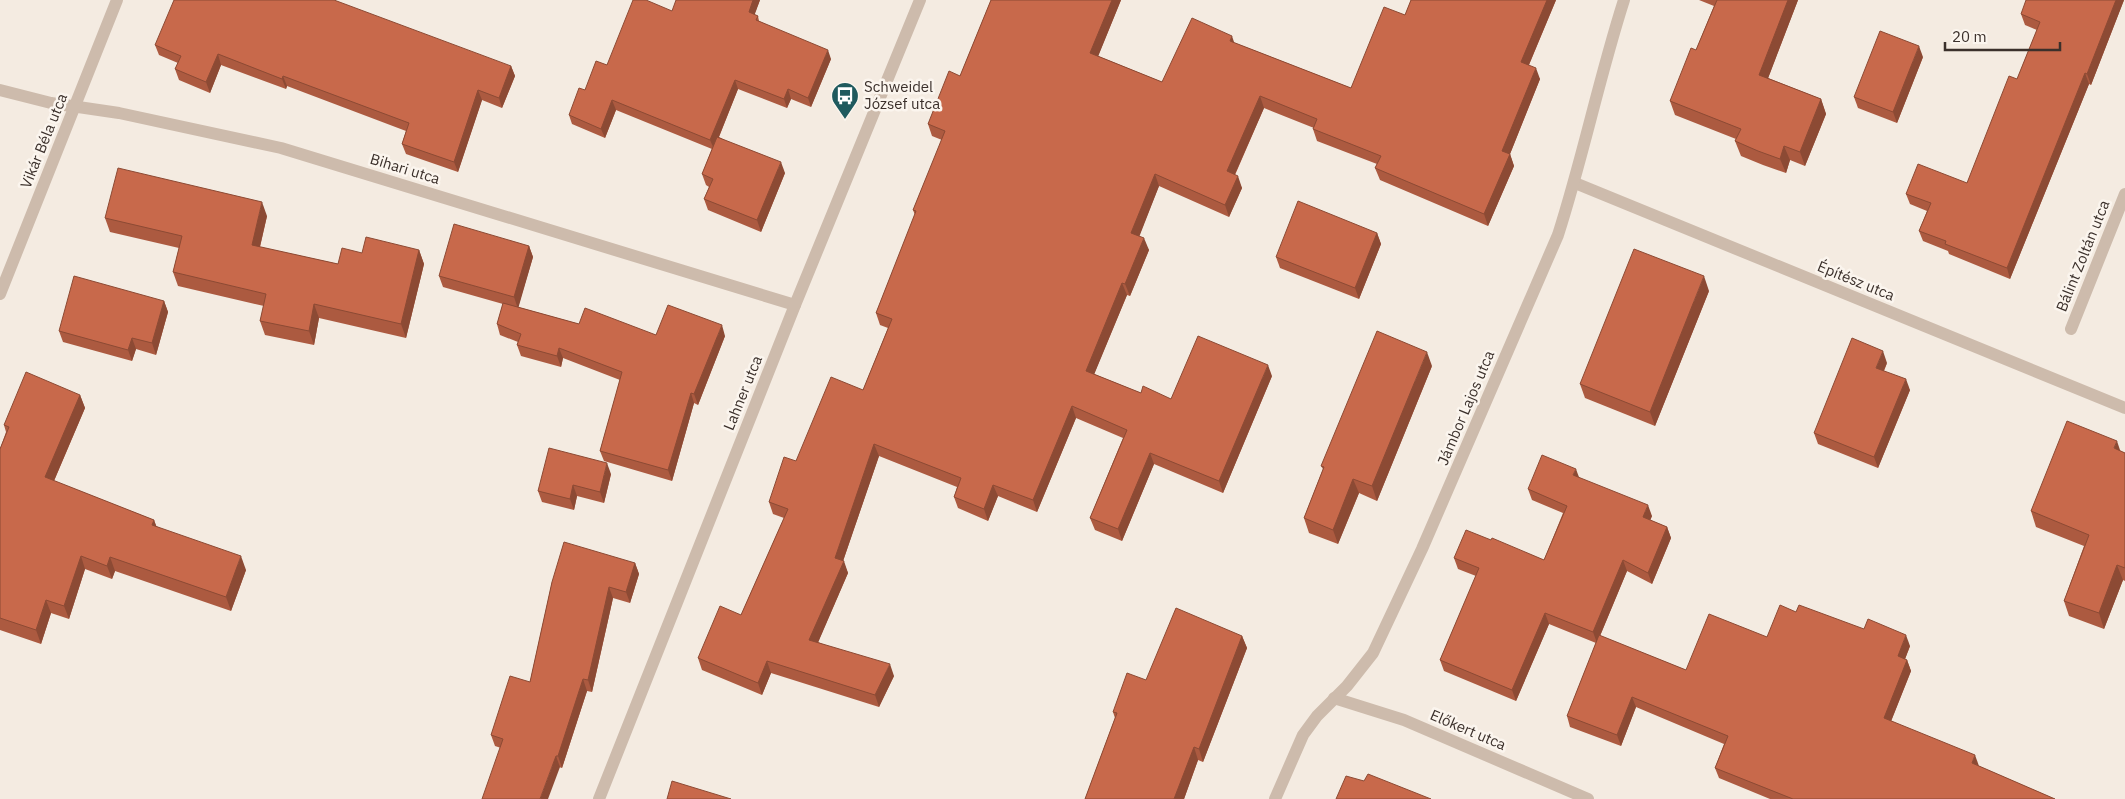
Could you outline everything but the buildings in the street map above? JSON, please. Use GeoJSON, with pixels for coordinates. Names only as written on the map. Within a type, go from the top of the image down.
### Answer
{"type":"FeatureCollection","features":[{"type":"Feature","properties":{"kind":"street","name":"Vikár Béla utca"},"geometry":{"type":"LineString","coordinates":[[0,294],[117,0]]}},
{"type":"Feature","properties":{"kind":"street","name":"Lahner utca"},"geometry":{"type":"LineString","coordinates":[[599,799],[795,305],[920,0]]}},
{"type":"Feature","properties":{"kind":"street","name":"Jámbor Lajos utca"},"geometry":{"type":"LineString","coordinates":[[1275,799],[1303,735],[1317,716],[1360,672],[1373,654],[1413,571],[1558,235],[1575,183],[1608,50],[1624,0]]}},
{"type":"Feature","properties":{"kind":"street","name":"Bihari utca"},"geometry":{"type":"LineString","coordinates":[[0,90],[281,148],[795,305]]}},
{"type":"Feature","properties":{"kind":"street","name":"Építész utca"},"geometry":{"type":"LineString","coordinates":[[1575,183],[2125,408]]}},
{"type":"Feature","properties":{"kind":"street","name":"Bálint Zoltán utca"},"geometry":{"type":"LineString","coordinates":[[2071,329],[2125,194]]}},
{"type":"Feature","properties":{"kind":"street","name":"Előkert utca"},"geometry":{"type":"LineString","coordinates":[[1334,698],[1404,720],[1588,799]]}},
{"type":"Feature","properties":{"kind":"place","name":"Schweidel József utca"},"geometry":{"type":"Point","coordinates":[845,120]}}]}
